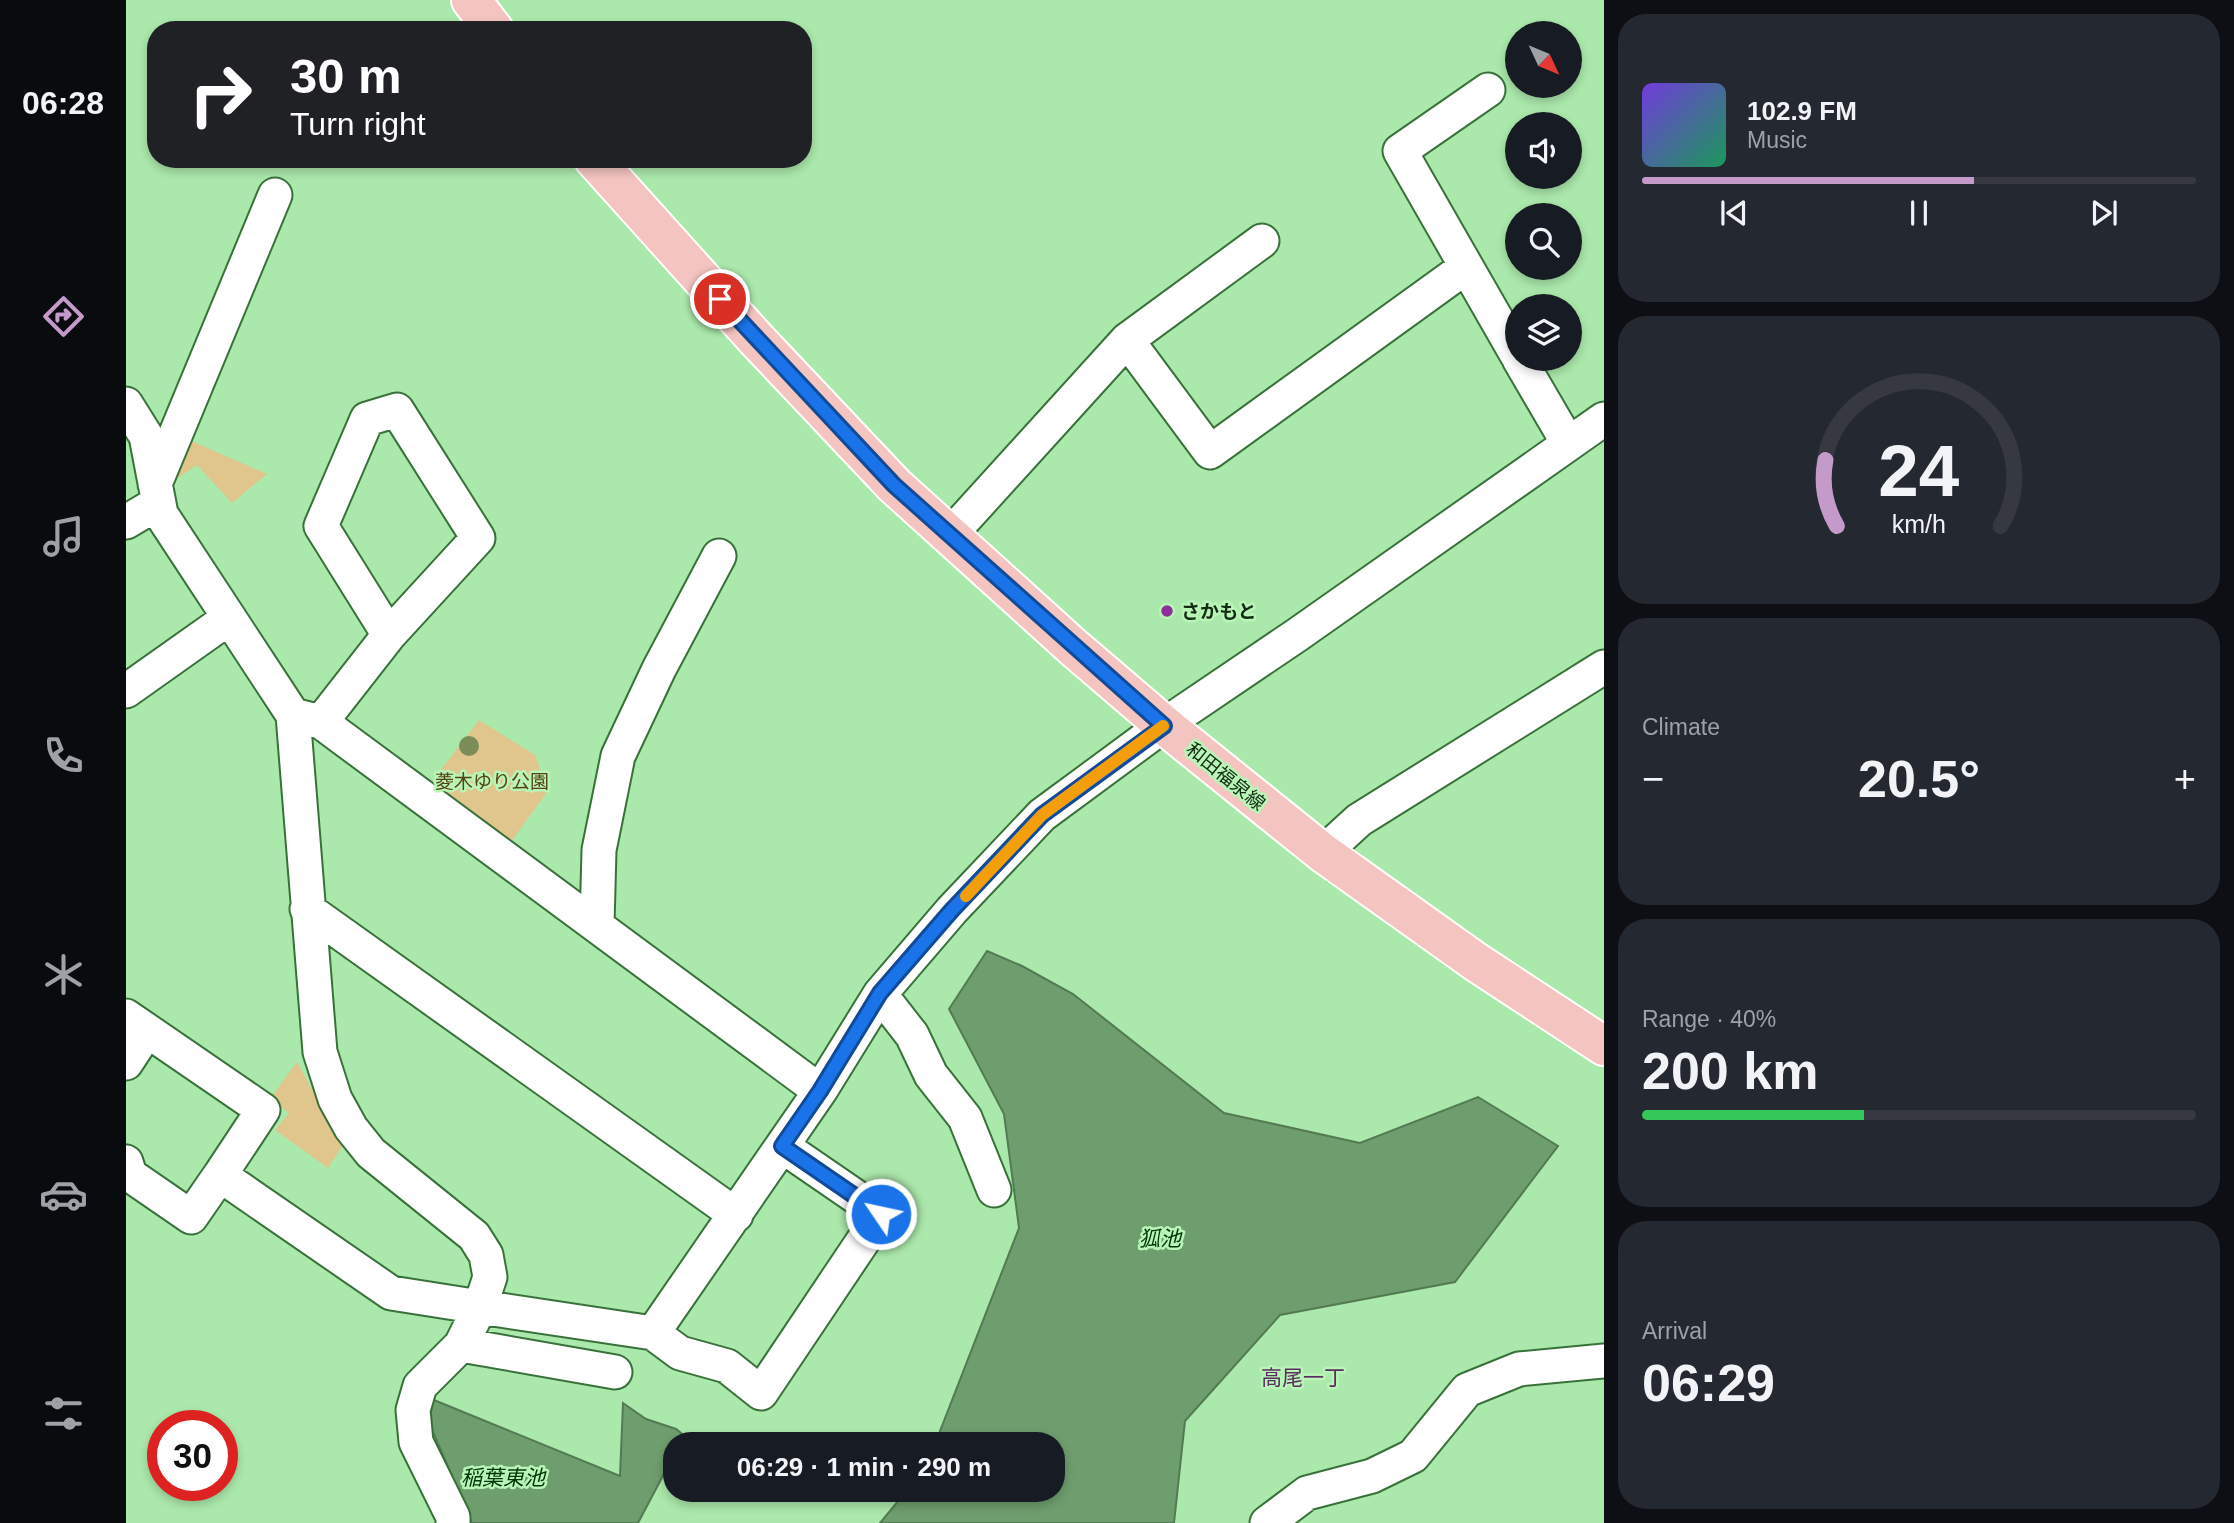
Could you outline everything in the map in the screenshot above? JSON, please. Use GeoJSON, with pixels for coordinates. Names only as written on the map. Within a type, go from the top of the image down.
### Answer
{"type":"FeatureCollection","features":[{"type":"Feature","properties":{"kind":"main road"},"geometry":{"type":"LineString","coordinates":[[471,0],[487,21]]}},
{"type":"Feature","properties":{"kind":"main road","name":"和田福泉線"},"geometry":{"type":"LineString","coordinates":[[602,168],[756,339],[894,485],[1164,726],[1323,853],[1476,962],[1604,1046]]}},
{"type":"Feature","properties":{"kind":"street"},"geometry":{"type":"LineString","coordinates":[[1488,90],[1399,151],[1505,334]]}},
{"type":"Feature","properties":{"kind":"street"},"geometry":{"type":"LineString","coordinates":[[126,522],[157,493],[275,195]]}},
{"type":"Feature","properties":{"kind":"street"},"geometry":{"type":"LineString","coordinates":[[949,536],[1127,340],[1262,241]]}},
{"type":"Feature","properties":{"kind":"street"},"geometry":{"type":"LineString","coordinates":[[1127,340],[1210,452],[1466,267]]}},
{"type":"Feature","properties":{"kind":"street"},"geometry":{"type":"LineString","coordinates":[[1526,371],[1568,443]]}},
{"type":"Feature","properties":{"kind":"street"},"geometry":{"type":"LineString","coordinates":[[126,404],[146,436],[161,514],[229,618],[307,718],[597,925],[820,1091]]}},
{"type":"Feature","properties":{"kind":"street"},"geometry":{"type":"LineString","coordinates":[[389,635],[321,526],[367,419],[397,410],[478,538],[389,635],[307,718],[307,909],[320,1052],[335,1098],[351,1128],[371,1153],[474,1236],[486,1255],[490,1277],[480,1307],[461,1345],[420,1386],[414,1410],[416,1441],[453,1517],[453,1523]]}},
{"type":"Feature","properties":{"kind":"street"},"geometry":{"type":"LineString","coordinates":[[653,1333],[820,1091],[880,993],[952,910],[1042,815],[1164,726],[1604,419]]}},
{"type":"Feature","properties":{"kind":"street"},"geometry":{"type":"LineString","coordinates":[[597,925],[599,850],[618,756],[659,669],[719,556]]}},
{"type":"Feature","properties":{"kind":"street"},"geometry":{"type":"LineString","coordinates":[[126,691],[229,618]]}},
{"type":"Feature","properties":{"kind":"street"},"geometry":{"type":"LineString","coordinates":[[1323,853],[1359,820],[1604,667]]}},
{"type":"Feature","properties":{"kind":"street"},"geometry":{"type":"LineString","coordinates":[[307,909],[736,1214]]}},
{"type":"Feature","properties":{"kind":"street"},"geometry":{"type":"LineString","coordinates":[[880,993],[912,1035],[931,1075],[965,1118],[994,1190]]}},
{"type":"Feature","properties":{"kind":"street"},"geometry":{"type":"LineString","coordinates":[[126,1063],[137,1023],[263,1110],[191,1217],[130,1175],[126,1162]]}},
{"type":"Feature","properties":{"kind":"street"},"geometry":{"type":"LineString","coordinates":[[220,1175],[391,1293],[653,1333],[680,1353],[727,1366],[761,1393],[881,1214],[782,1146]]}},
{"type":"Feature","properties":{"kind":"street"},"geometry":{"type":"LineString","coordinates":[[461,1345],[615,1372]]}},
{"type":"Feature","properties":{"kind":"street"},"geometry":{"type":"LineString","coordinates":[[1267,1523],[1307,1493],[1372,1476],[1413,1456],[1467,1390],[1519,1369],[1604,1361]]}},
{"type":"Feature","properties":{"kind":"green space"},"geometry":{"type":"Polygon","coordinates":[[[191,441],[267,474],[232,503],[197,465],[176,479],[191,441]]]}},
{"type":"Feature","properties":{"kind":"green space","name":"菱木ゆり公園"},"geometry":{"type":"Polygon","coordinates":[[[479,720],[535,755],[548,791],[507,847],[427,788],[479,720]]]}},
{"type":"Feature","properties":{"kind":"green space"},"geometry":{"type":"Polygon","coordinates":[[[297,1062],[342,1146],[328,1168],[275,1130],[289,1113],[270,1099],[297,1062]]]}},
{"type":"Feature","properties":{"kind":"water","name":"狐池"},"geometry":{"type":"Polygon","coordinates":[[[987,951],[1022,966],[1073,994],[1224,1113],[1360,1143],[1478,1097],[1558,1146],[1455,1282],[1280,1315],[1185,1421],[1174,1523],[880,1523],[897,1502],[1065,1502],[1065,1432],[940,1432],[1019,1228],[1004,1114],[949,1009],[987,951]]]}},
{"type":"Feature","properties":{"kind":"water","name":"稲葉東池"},"geometry":{"type":"Polygon","coordinates":[[[429,1398],[620,1476],[623,1403],[646,1419],[680,1432],[663,1432],[663,1476],[638,1523],[472,1523],[427,1418],[429,1398]]]}},
{"type":"Feature","properties":{"kind":"slow traffic"},"geometry":{"type":"LineString","coordinates":[[966,896],[1042,815],[1163,726]]}},
{"type":"Feature","properties":{"kind":"place","name":"さかもと"},"geometry":{"type":"Point","coordinates":[1167,611]}},
{"type":"Feature","properties":{"kind":"district","name":"高尾一丁"},"geometry":{"type":"Point","coordinates":[1303,1378]}},
{"type":"Feature","properties":{"kind":"route"},"geometry":{"type":"LineString","coordinates":[[720,299],[894,485],[1164,726],[1042,815],[952,910],[880,993],[820,1091],[782,1146],[881,1214]]}}]}
